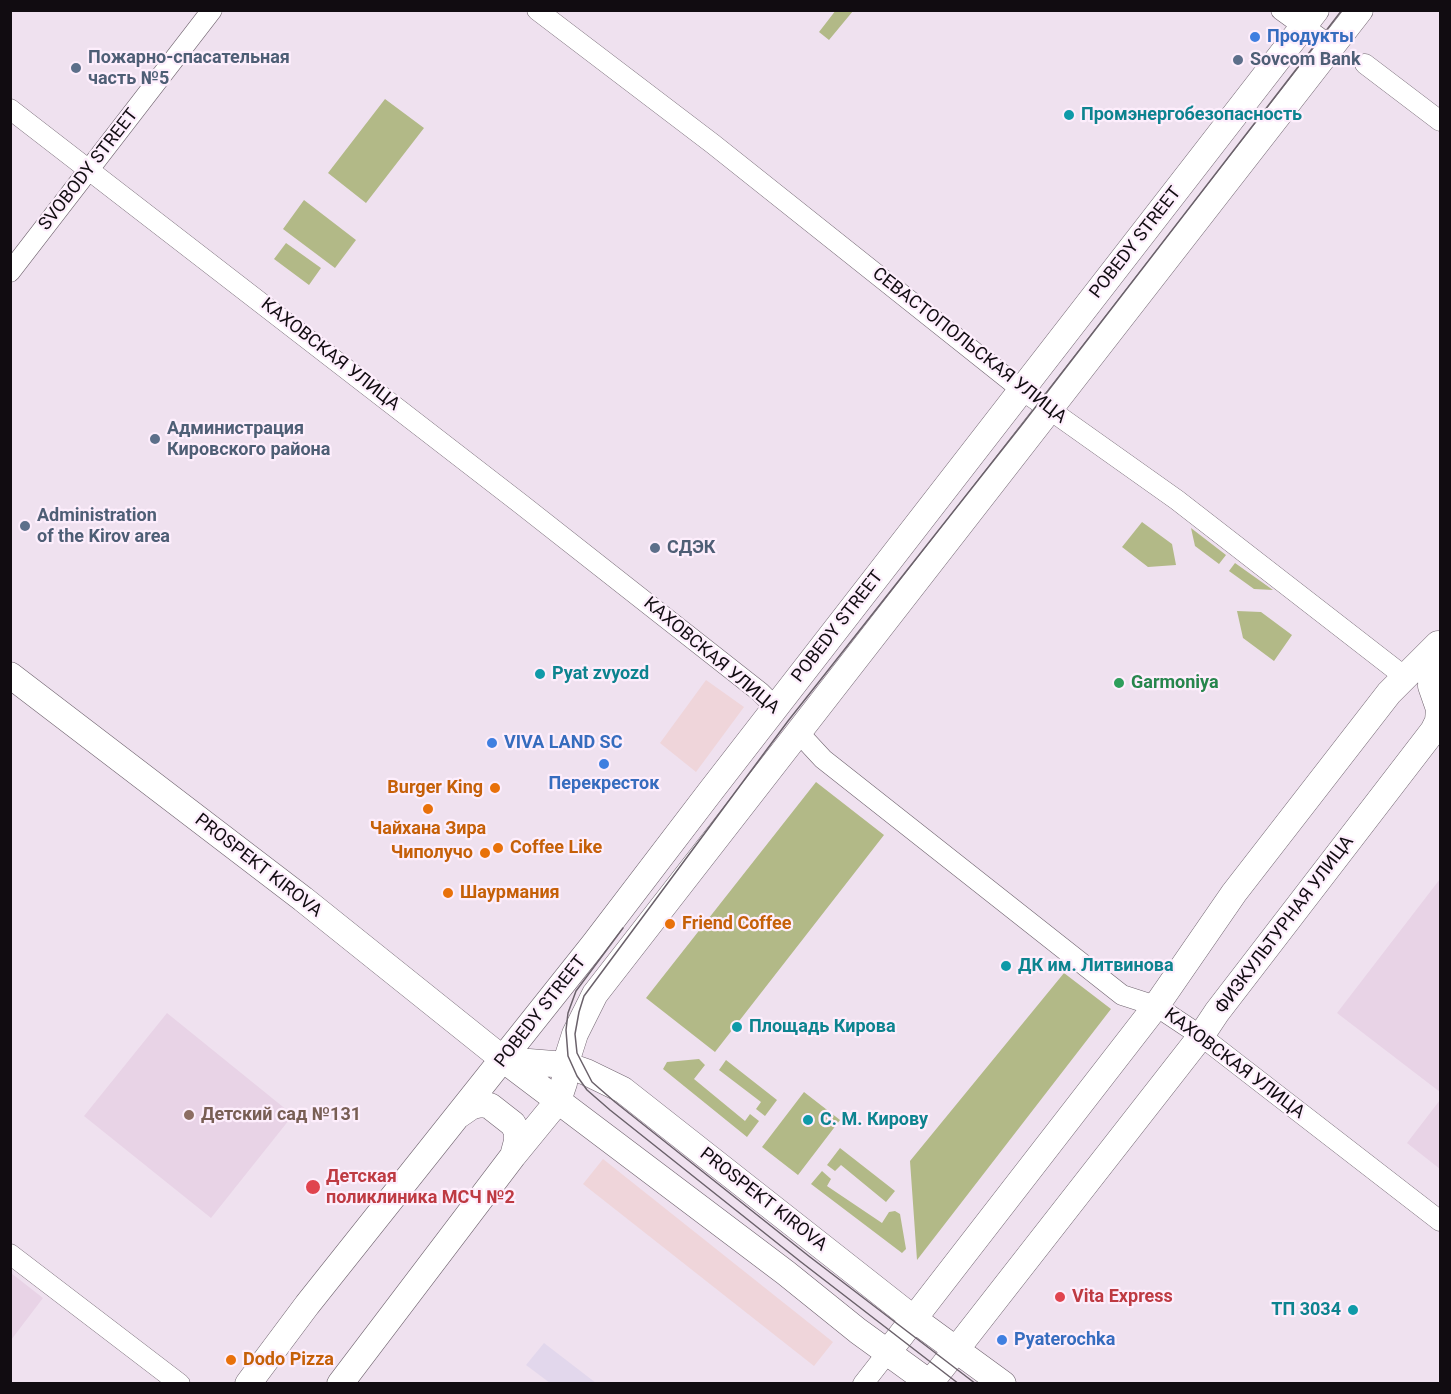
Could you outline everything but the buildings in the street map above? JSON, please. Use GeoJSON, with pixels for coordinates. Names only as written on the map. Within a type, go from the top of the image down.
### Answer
{"type":"FeatureCollection","features":[{"type":"Feature","properties":{"kind":"main road","name":"POBEDY STREET"},"geometry":{"type":"LineString","coordinates":[[340,1383],[513,1156],[558,1101],[575,1034],[595,994],[1360,10]]}},
{"type":"Feature","properties":{"kind":"main road","name":"POBEDY STREET"},"geometry":{"type":"LineString","coordinates":[[248,1383],[307,1305],[504,1060],[1309,19]]}},
{"type":"Feature","properties":{"kind":"main road"},"geometry":{"type":"LineString","coordinates":[[888,1352],[1156,1006],[1234,893],[1397,685],[1436,646]]}},
{"type":"Feature","properties":{"kind":"main road","name":"ФИЗКУЛЬТУРНАЯ УЛИЦА"},"geometry":{"type":"LineString","coordinates":[[930,1383],[1201,1036],[1433,731],[1438,720],[1439,709],[1431,686],[1436,646]]}},
{"type":"Feature","properties":{"kind":"main road","name":"PROSPEKT KIROVA"},"geometry":{"type":"LineString","coordinates":[[10,675],[303,899],[504,1060],[858,1331],[930,1383]]}},
{"type":"Feature","properties":{"kind":"main road"},"geometry":{"type":"LineString","coordinates":[[1397,685],[1403,688],[1418,688],[1428,692],[1435,699]]}},
{"type":"Feature","properties":{"kind":"main road","name":"КАХОВСКАЯ УЛИЦА"},"geometry":{"type":"LineString","coordinates":[[776,708],[798,732]]}},
{"type":"Feature","properties":{"kind":"main road","name":"PROSPEKT KIROVA"},"geometry":{"type":"LineString","coordinates":[[504,1060],[566,1065],[623,1090],[914,1318],[1003,1383]]}},
{"type":"Feature","properties":{"kind":"main road"},"geometry":{"type":"LineString","coordinates":[[459,1115],[472,1106],[482,1104],[490,1106],[513,1124],[517,1132],[513,1156]]}},
{"type":"Feature","properties":{"kind":"street","name":"SVOBODY STREET"},"geometry":{"type":"LineString","coordinates":[[10,272],[213,10]]}},
{"type":"Feature","properties":{"kind":"street","name":"СЕВАСТОПОЛЬСКАЯ УЛИЦА"},"geometry":{"type":"LineString","coordinates":[[537,10],[714,144],[1022,390],[1177,500],[1397,685]]}},
{"type":"Feature","properties":{"kind":"street"},"geometry":{"type":"LineString","coordinates":[[1281,10],[1309,19],[1332,47]]}},
{"type":"Feature","properties":{"kind":"street"},"geometry":{"type":"LineString","coordinates":[[1365,64],[1440,121]]}},
{"type":"Feature","properties":{"kind":"street","name":"КАХОВСКАЯ УЛИЦА"},"geometry":{"type":"LineString","coordinates":[[10,109],[521,504],[751,685],[776,708]]}},
{"type":"Feature","properties":{"kind":"street","name":"КАХОВСКАЯ УЛИЦА"},"geometry":{"type":"LineString","coordinates":[[798,732],[823,759],[1122,995],[1156,1006],[1201,1036],[1440,1221]]}},
{"type":"Feature","properties":{"kind":"street"},"geometry":{"type":"LineString","coordinates":[[10,1254],[180,1383]]}},
{"type":"Feature","properties":{"kind":"street"},"geometry":{"type":"LineString","coordinates":[[863,1383],[888,1352]]}},
{"type":"Feature","properties":{"kind":"shaded area"},"geometry":{"type":"Polygon","coordinates":[[[706,680],[744,707],[696,772],[660,743],[706,680]]]}},
{"type":"Feature","properties":{"kind":"shaded area"},"geometry":{"type":"Polygon","coordinates":[[[1440,879],[1440,1092],[1337,1013],[1440,879]]]}},
{"type":"Feature","properties":{"kind":"shaded area","name":"Детский сад №131"},"geometry":{"type":"Polygon","coordinates":[[[167,1013],[293,1115],[211,1218],[84,1116],[167,1013]]]}},
{"type":"Feature","properties":{"kind":"shaded area"},"geometry":{"type":"Polygon","coordinates":[[[1440,1100],[1440,1169],[1407,1143],[1440,1100]]]}},
{"type":"Feature","properties":{"kind":"shaded area"},"geometry":{"type":"Polygon","coordinates":[[[603,1159],[833,1342],[814,1366],[583,1184],[603,1159]]]}},
{"type":"Feature","properties":{"kind":"shaded area"},"geometry":{"type":"Polygon","coordinates":[[[11,1273],[43,1298],[10,1340],[11,1273]]]}},
{"type":"Feature","properties":{"kind":"shaded area"},"geometry":{"type":"Polygon","coordinates":[[[544,1343],[596,1383],[550,1383],[526,1365],[544,1343]]]}},
{"type":"Feature","properties":{"kind":"green space"},"geometry":{"type":"Polygon","coordinates":[[[836,10],[853,11],[829,40],[819,32],[836,10]]]}},
{"type":"Feature","properties":{"kind":"green space"},"geometry":{"type":"Polygon","coordinates":[[[385,99],[424,128],[366,203],[328,173],[385,99]]]}},
{"type":"Feature","properties":{"kind":"green space"},"geometry":{"type":"Polygon","coordinates":[[[304,200],[356,240],[335,268],[283,229],[304,200]]]}},
{"type":"Feature","properties":{"kind":"green space"},"geometry":{"type":"Polygon","coordinates":[[[286,243],[321,268],[309,285],[274,259],[286,243]]]}},
{"type":"Feature","properties":{"kind":"green space"},"geometry":{"type":"Polygon","coordinates":[[[1142,522],[1172,544],[1176,565],[1148,567],[1122,547],[1142,522]]]}},
{"type":"Feature","properties":{"kind":"green space"},"geometry":{"type":"Polygon","coordinates":[[[1191,528],[1226,555],[1219,564],[1195,546],[1191,528]]]}},
{"type":"Feature","properties":{"kind":"green space"},"geometry":{"type":"Polygon","coordinates":[[[1235,563],[1273,590],[1254,589],[1229,571],[1235,563]]]}},
{"type":"Feature","properties":{"kind":"green space"},"geometry":{"type":"Polygon","coordinates":[[[1237,611],[1261,612],[1292,635],[1274,661],[1243,638],[1237,611]]]}},
{"type":"Feature","properties":{"kind":"green space"},"geometry":{"type":"Polygon","coordinates":[[[816,782],[884,835],[715,1052],[646,998],[816,782]]]}},
{"type":"Feature","properties":{"kind":"green space"},"geometry":{"type":"Polygon","coordinates":[[[1064,973],[1111,1009],[917,1260],[910,1161],[1064,973]]]}},
{"type":"Feature","properties":{"kind":"green space"},"geometry":{"type":"Polygon","coordinates":[[[699,1059],[705,1065],[694,1079],[745,1121],[750,1114],[759,1121],[747,1137],[663,1069],[667,1062],[699,1059]]]}},
{"type":"Feature","properties":{"kind":"green space"},"geometry":{"type":"Polygon","coordinates":[[[726,1060],[777,1100],[765,1116],[756,1109],[761,1102],[719,1070],[726,1060]]]}},
{"type":"Feature","properties":{"kind":"green space"},"geometry":{"type":"Polygon","coordinates":[[[804,1092],[840,1120],[798,1175],[762,1147],[804,1092]]]}},
{"type":"Feature","properties":{"kind":"green space"},"geometry":{"type":"Polygon","coordinates":[[[840,1148],[895,1191],[886,1202],[841,1165],[835,1171],[827,1165],[840,1148]]]}},
{"type":"Feature","properties":{"kind":"green space"},"geometry":{"type":"Polygon","coordinates":[[[822,1171],[831,1179],[827,1186],[882,1223],[889,1212],[895,1211],[900,1214],[906,1249],[902,1253],[811,1184],[822,1171]]]}},
{"type":"Feature","properties":{"kind":"tram line"},"geometry":{"type":"LineString","coordinates":[[976,1384],[810,1257],[592,1082],[577,1053],[575,1034],[579,1012],[584,996],[788,721],[1024,422],[1342,10]]}},
{"type":"Feature","properties":{"kind":"tram line"},"geometry":{"type":"LineString","coordinates":[[623,928],[576,991],[568,1013],[566,1030],[568,1056],[577,1076],[587,1090],[801,1262],[959,1384]]}},
{"type":"Feature","properties":{"kind":"place","name":"Продукты"},"geometry":{"type":"Point","coordinates":[1255,37]}},
{"type":"Feature","properties":{"kind":"place","name":"Sovcom Bank"},"geometry":{"type":"Point","coordinates":[1238,60]}},
{"type":"Feature","properties":{"kind":"place","name":"Пожарно-спасательная часть №5"},"geometry":{"type":"Point","coordinates":[76,68]}},
{"type":"Feature","properties":{"kind":"place","name":"Промэнергобезопасность"},"geometry":{"type":"Point","coordinates":[1069,115]}},
{"type":"Feature","properties":{"kind":"place","name":"Администрация Кировского района"},"geometry":{"type":"Point","coordinates":[155,439]}},
{"type":"Feature","properties":{"kind":"place","name":"Administration of the Kirov area"},"geometry":{"type":"Point","coordinates":[25,526]}},
{"type":"Feature","properties":{"kind":"place","name":"СДЭК"},"geometry":{"type":"Point","coordinates":[655,548]}},
{"type":"Feature","properties":{"kind":"place","name":"Pyat zvyozd"},"geometry":{"type":"Point","coordinates":[540,674]}},
{"type":"Feature","properties":{"kind":"place","name":"Garmoniya"},"geometry":{"type":"Point","coordinates":[1119,683]}},
{"type":"Feature","properties":{"kind":"place","name":"VIVA LAND SC"},"geometry":{"type":"Point","coordinates":[492,743]}},
{"type":"Feature","properties":{"kind":"place","name":"Перекресток"},"geometry":{"type":"Point","coordinates":[604,764]}},
{"type":"Feature","properties":{"kind":"place","name":"Burger King"},"geometry":{"type":"Point","coordinates":[495,788]}},
{"type":"Feature","properties":{"kind":"place","name":"Чайхана Зира"},"geometry":{"type":"Point","coordinates":[428,809]}},
{"type":"Feature","properties":{"kind":"place","name":"Coffee Like"},"geometry":{"type":"Point","coordinates":[498,848]}},
{"type":"Feature","properties":{"kind":"place","name":"Чиполучо"},"geometry":{"type":"Point","coordinates":[485,853]}},
{"type":"Feature","properties":{"kind":"place","name":"Шаурмания"},"geometry":{"type":"Point","coordinates":[448,893]}},
{"type":"Feature","properties":{"kind":"place","name":"Friend Coffee"},"geometry":{"type":"Point","coordinates":[670,924]}},
{"type":"Feature","properties":{"kind":"place","name":"ДК им. Литвинова"},"geometry":{"type":"Point","coordinates":[1006,966]}},
{"type":"Feature","properties":{"kind":"place","name":"Площадь Кирова"},"geometry":{"type":"Point","coordinates":[737,1027]}},
{"type":"Feature","properties":{"kind":"place","name":"Детский сад №131"},"geometry":{"type":"Point","coordinates":[189,1115]}},
{"type":"Feature","properties":{"kind":"place","name":"С. М. Кирову"},"geometry":{"type":"Point","coordinates":[808,1120]}},
{"type":"Feature","properties":{"kind":"place","name":"Детская поликлиника МСЧ №2"},"geometry":{"type":"Point","coordinates":[313,1187]}},
{"type":"Feature","properties":{"kind":"place","name":"Vita Express"},"geometry":{"type":"Point","coordinates":[1060,1297]}},
{"type":"Feature","properties":{"kind":"place","name":"ТП 3034"},"geometry":{"type":"Point","coordinates":[1353,1310]}},
{"type":"Feature","properties":{"kind":"place","name":"Pyaterochka"},"geometry":{"type":"Point","coordinates":[1002,1340]}},
{"type":"Feature","properties":{"kind":"place","name":"Dodo Pizza"},"geometry":{"type":"Point","coordinates":[231,1360]}}]}
